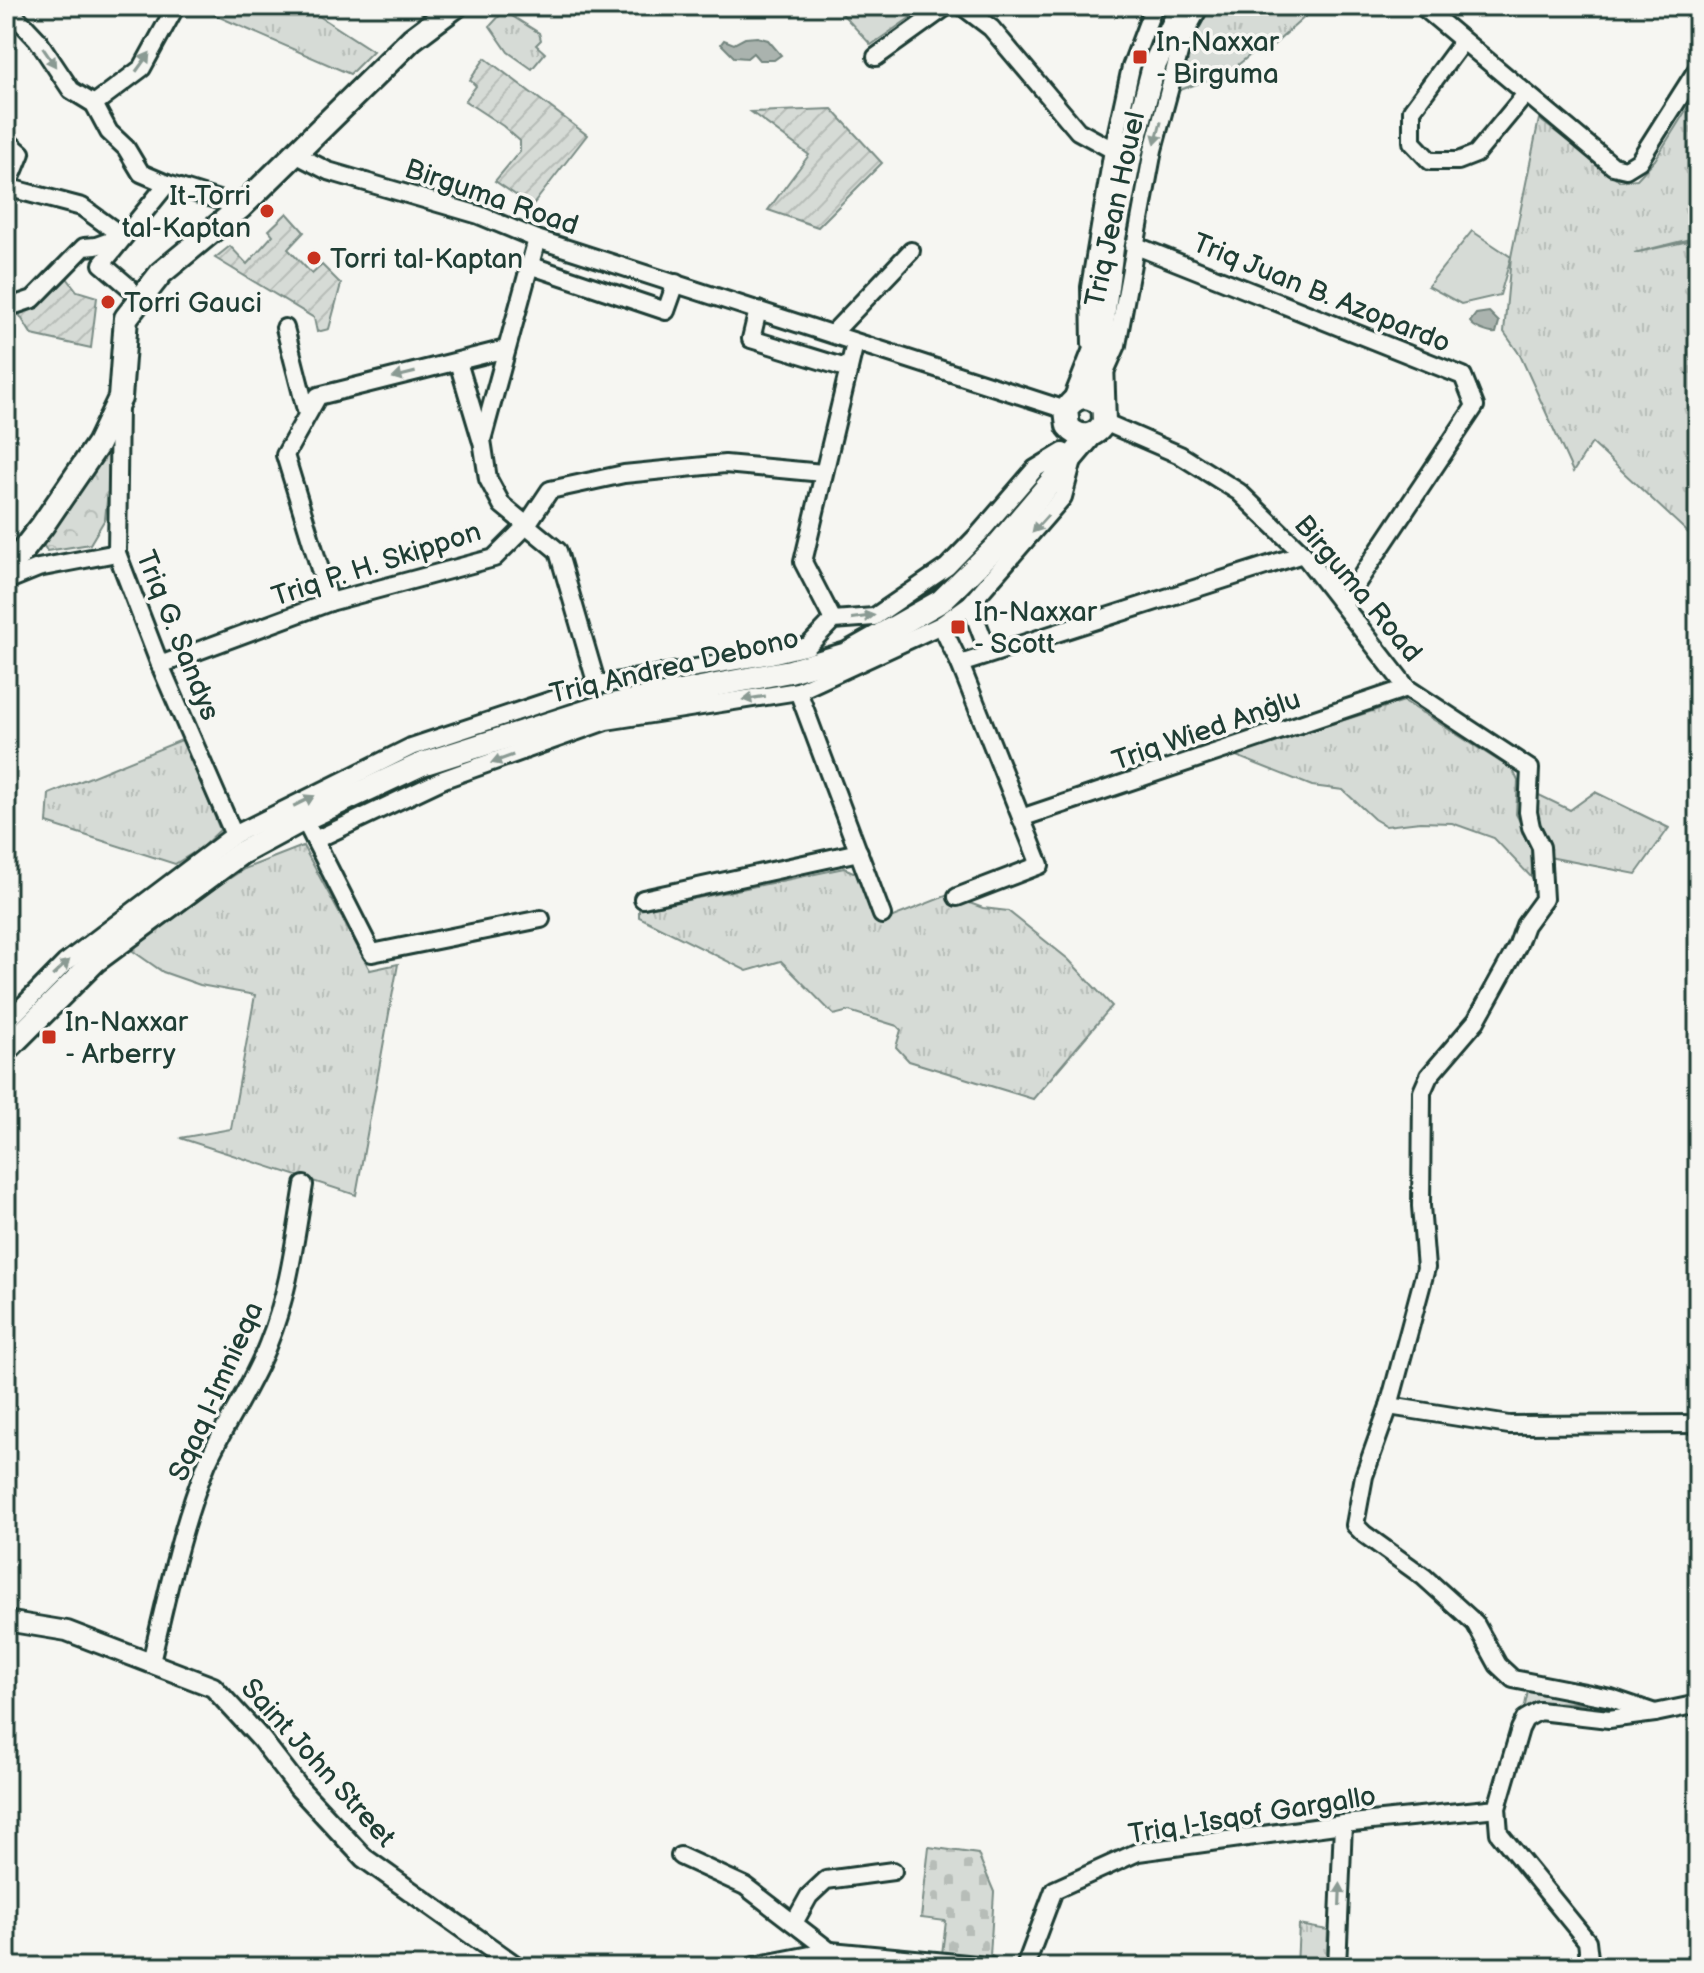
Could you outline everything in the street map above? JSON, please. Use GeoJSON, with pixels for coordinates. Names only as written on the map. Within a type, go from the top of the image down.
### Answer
{"type":"FeatureCollection","features":[{"type":"Feature","properties":{"kind":"main road"},"geometry":{"type":"LineString","coordinates":[[6,572],[98,444],[120,398],[126,318],[161,273],[241,207],[412,39],[456,6]]}},
{"type":"Feature","properties":{"kind":"main road","name":"Triq Jean Houel"},"geometry":{"type":"LineString","coordinates":[[1099,422],[1101,333],[1112,248],[1131,152],[1154,66],[1182,6]]}},
{"type":"Feature","properties":{"kind":"main road","name":"Triq Jean Houel"},"geometry":{"type":"LineString","coordinates":[[1070,412],[1101,333]]}},
{"type":"Feature","properties":{"kind":"main road"},"geometry":{"type":"LineString","coordinates":[[1087,397],[1099,403],[1099,422],[1077,434],[1070,412],[1087,397]]}},
{"type":"Feature","properties":{"kind":"main road","name":"Triq Andrea Debono"},"geometry":{"type":"LineString","coordinates":[[1068,454],[1070,412]]}},
{"type":"Feature","properties":{"kind":"main road","name":"Triq Andrea Debono"},"geometry":{"type":"LineString","coordinates":[[6,1050],[95,961],[241,853],[304,819],[422,764],[601,707],[790,671],[847,654],[941,601],[997,546],[1068,454],[1099,422]]}},
{"type":"Feature","properties":{"kind":"main road"},"geometry":{"type":"LineString","coordinates":[[6,547],[42,526]]}},
{"type":"Feature","properties":{"kind":"street"},"geometry":{"type":"LineString","coordinates":[[6,6],[37,39],[71,90],[94,104],[109,132],[126,148],[141,173],[241,207]]}},
{"type":"Feature","properties":{"kind":"street"},"geometry":{"type":"LineString","coordinates":[[94,104],[142,68],[176,6]]}},
{"type":"Feature","properties":{"kind":"street"},"geometry":{"type":"LineString","coordinates":[[876,57],[947,6]]}},
{"type":"Feature","properties":{"kind":"street"},"geometry":{"type":"LineString","coordinates":[[962,6],[991,28],[1078,131],[1113,150]]}},
{"type":"Feature","properties":{"kind":"street","name":"Triq Jean Houel"},"geometry":{"type":"LineString","coordinates":[[1092,358],[1090,287],[1113,150],[1131,67],[1154,6]]}},
{"type":"Feature","properties":{"kind":"street","name":"Triq Jean Houel"},"geometry":{"type":"LineString","coordinates":[[1102,378],[1117,345],[1153,150],[1184,35],[1200,6]]}},
{"type":"Feature","properties":{"kind":"street"},"geometry":{"type":"LineString","coordinates":[[1422,6],[1613,166],[1626,169],[1639,161],[1698,68]]}},
{"type":"Feature","properties":{"kind":"street"},"geometry":{"type":"LineString","coordinates":[[1463,41],[1412,110],[1412,142],[1430,161],[1458,161],[1476,154],[1525,95]]}},
{"type":"Feature","properties":{"kind":"street"},"geometry":{"type":"LineString","coordinates":[[6,140],[21,153],[7,187],[82,207],[122,236]]}},
{"type":"Feature","properties":{"kind":"street","name":"Birguma Road"},"geometry":{"type":"LineString","coordinates":[[295,154],[328,171],[479,215],[537,239],[1070,412]]}},
{"type":"Feature","properties":{"kind":"street"},"geometry":{"type":"LineString","coordinates":[[129,287],[102,264],[167,184]]}},
{"type":"Feature","properties":{"kind":"street"},"geometry":{"type":"LineString","coordinates":[[6,308],[33,299],[84,247],[122,236]]}},
{"type":"Feature","properties":{"kind":"street"},"geometry":{"type":"LineString","coordinates":[[482,440],[537,239]]}},
{"type":"Feature","properties":{"kind":"street","name":"Triq Juan B. Azopardo"},"geometry":{"type":"LineString","coordinates":[[1134,245],[1463,376],[1475,406],[1343,604]]}},
{"type":"Feature","properties":{"kind":"street"},"geometry":{"type":"LineString","coordinates":[[832,334],[911,251]]}},
{"type":"Feature","properties":{"kind":"street","name":"Birguma Road"},"geometry":{"type":"LineString","coordinates":[[529,265],[666,311],[676,283]]}},
{"type":"Feature","properties":{"kind":"street"},"geometry":{"type":"LineString","coordinates":[[758,310],[751,339],[849,369]]}},
{"type":"Feature","properties":{"kind":"street"},"geometry":{"type":"LineString","coordinates":[[285,328],[307,414]]}},
{"type":"Feature","properties":{"kind":"street"},"geometry":{"type":"LineString","coordinates":[[833,620],[803,562],[855,343]]}},
{"type":"Feature","properties":{"kind":"street"},"geometry":{"type":"LineString","coordinates":[[330,602],[285,455],[318,396],[506,349]]}},
{"type":"Feature","properties":{"kind":"street"},"geometry":{"type":"LineString","coordinates":[[458,362],[482,440],[492,491],[502,505],[558,551],[597,685]]}},
{"type":"Feature","properties":{"kind":"street","name":"Triq G. Sandys"},"geometry":{"type":"LineString","coordinates":[[120,398],[117,553],[160,665],[234,835]]}},
{"type":"Feature","properties":{"kind":"street","name":"Birguma Road"},"geometry":{"type":"LineString","coordinates":[[1099,422],[1180,455],[1239,492],[1303,554],[1407,688],[1530,769],[1528,812],[1531,827],[1541,847],[1544,899],[1525,925],[1517,947],[1476,1021],[1429,1076],[1422,1092],[1421,1206],[1426,1268],[1389,1406]]}},
{"type":"Feature","properties":{"kind":"street","name":"Triq Andrea Debono"},"geometry":{"type":"LineString","coordinates":[[315,840],[444,779],[606,721],[798,691],[941,625],[970,604],[1063,497],[1068,454]]}},
{"type":"Feature","properties":{"kind":"street","name":"Triq Andrea Debono"},"geometry":{"type":"LineString","coordinates":[[6,1023],[65,963],[234,835],[411,747],[597,685],[808,646],[833,620],[874,617],[947,567],[1035,469],[1068,454]]}},
{"type":"Feature","properties":{"kind":"street","name":"Triq P. H. Skippon"},"geometry":{"type":"LineString","coordinates":[[160,665],[330,602],[494,558],[526,526],[550,490],[624,474],[725,464],[823,473]]}},
{"type":"Feature","properties":{"kind":"street"},"geometry":{"type":"LineString","coordinates":[[6,581],[38,568],[117,553]]}},
{"type":"Feature","properties":{"kind":"street"},"geometry":{"type":"LineString","coordinates":[[960,664],[1303,554]]}},
{"type":"Feature","properties":{"kind":"street"},"geometry":{"type":"LineString","coordinates":[[970,604],[989,654]]}},
{"type":"Feature","properties":{"kind":"street"},"geometry":{"type":"LineString","coordinates":[[941,625],[960,664],[1040,865],[957,897]]}},
{"type":"Feature","properties":{"kind":"street","name":"Triq Wied Anġlu"},"geometry":{"type":"LineString","coordinates":[[1021,818],[1407,688]]}},
{"type":"Feature","properties":{"kind":"street"},"geometry":{"type":"LineString","coordinates":[[798,691],[882,915]]}},
{"type":"Feature","properties":{"kind":"street"},"geometry":{"type":"LineString","coordinates":[[304,819],[372,953],[541,919]]}},
{"type":"Feature","properties":{"kind":"street"},"geometry":{"type":"LineString","coordinates":[[643,899],[859,852]]}},
{"type":"Feature","properties":{"kind":"street","name":"Sqaq l-Imnieqa"},"geometry":{"type":"LineString","coordinates":[[151,1662],[175,1563],[208,1463],[268,1347],[282,1306],[304,1185]]}},
{"type":"Feature","properties":{"kind":"street"},"geometry":{"type":"LineString","coordinates":[[1655,1713],[1611,1698],[1513,1679],[1498,1665],[1475,1623],[1424,1577],[1355,1525],[1364,1476],[1389,1406],[1509,1425],[1698,1424]]}},
{"type":"Feature","properties":{"kind":"street","name":"Saint John Street"},"geometry":{"type":"LineString","coordinates":[[10,1622],[67,1631],[213,1687],[364,1858],[517,1967]]}},
{"type":"Feature","properties":{"kind":"street"},"geometry":{"type":"LineString","coordinates":[[1590,1967],[1587,1941],[1499,1833],[1497,1808],[1525,1719],[1539,1711],[1609,1719],[1698,1704]]}},
{"type":"Feature","properties":{"kind":"street","name":"Triq l-Isqof Gargallo"},"geometry":{"type":"LineString","coordinates":[[1025,1967],[1054,1890],[1138,1852],[1343,1824],[1497,1808]]}},
{"type":"Feature","properties":{"kind":"street"},"geometry":{"type":"LineString","coordinates":[[1337,1967],[1343,1824]]}},
{"type":"Feature","properties":{"kind":"street"},"geometry":{"type":"LineString","coordinates":[[680,1856],[745,1886],[831,1952]]}},
{"type":"Feature","properties":{"kind":"street"},"geometry":{"type":"LineString","coordinates":[[794,1923],[809,1896],[826,1880],[893,1871]]}},
{"type":"Feature","properties":{"kind":"street"},"geometry":{"type":"LineString","coordinates":[[754,1967],[831,1952],[883,1961],[988,1967]]}},
{"type":"Feature","properties":{"kind":"green space"},"geometry":{"type":"Polygon","coordinates":[[[194,6],[311,6],[316,14],[373,51],[350,74],[194,6]]]}},
{"type":"Feature","properties":{"kind":"green space"},"geometry":{"type":"Polygon","coordinates":[[[835,6],[927,6],[871,45],[835,6]]]}},
{"type":"Feature","properties":{"kind":"green space"},"geometry":{"type":"Polygon","coordinates":[[[1211,6],[1317,6],[1270,48],[1265,43],[1229,72],[1175,92],[1196,34],[1211,6]]]}},
{"type":"Feature","properties":{"kind":"green space"},"geometry":{"type":"Polygon","coordinates":[[[504,11],[539,33],[541,40],[536,45],[545,53],[532,69],[508,52],[490,26],[504,11]]]}},
{"type":"Feature","properties":{"kind":"green space"},"geometry":{"type":"Polygon","coordinates":[[[485,58],[587,135],[532,206],[495,181],[520,151],[520,141],[465,101],[476,86],[470,80],[485,58]]]}},
{"type":"Feature","properties":{"kind":"green space"},"geometry":{"type":"Polygon","coordinates":[[[1698,91],[1698,237],[1634,253],[1698,239],[1698,542],[1592,443],[1573,472],[1520,355],[1504,332],[1511,257],[1539,119],[1620,181],[1637,179],[1655,160],[1698,91]]]}},
{"type":"Feature","properties":{"kind":"green space"},"geometry":{"type":"Polygon","coordinates":[[[832,109],[882,163],[818,227],[768,210],[809,155],[751,112],[832,109]]]}},
{"type":"Feature","properties":{"kind":"green space"},"geometry":{"type":"Polygon","coordinates":[[[287,213],[304,232],[288,249],[312,274],[322,265],[341,284],[329,329],[317,332],[314,318],[215,258],[230,246],[247,264],[273,235],[269,230],[287,213]]]}},
{"type":"Feature","properties":{"kind":"green space"},"geometry":{"type":"Polygon","coordinates":[[[1472,231],[1511,257],[1500,295],[1461,304],[1428,286],[1472,231]]]}},
{"type":"Feature","properties":{"kind":"green space"},"geometry":{"type":"Polygon","coordinates":[[[64,274],[77,291],[97,297],[91,348],[32,335],[17,311],[64,274]]]}},
{"type":"Feature","properties":{"kind":"green space"},"geometry":{"type":"Polygon","coordinates":[[[112,454],[105,519],[90,544],[47,551],[42,543],[101,457],[112,454]]]}},
{"type":"Feature","properties":{"kind":"green space"},"geometry":{"type":"Polygon","coordinates":[[[1404,701],[1513,770],[1518,781],[1516,814],[1531,843],[1532,878],[1494,838],[1452,823],[1420,822],[1386,826],[1343,790],[1312,786],[1234,755],[1404,701]]]}},
{"type":"Feature","properties":{"kind":"green space"},"geometry":{"type":"Polygon","coordinates":[[[184,739],[220,830],[201,848],[175,864],[47,823],[49,794],[184,739]]]}},
{"type":"Feature","properties":{"kind":"green space"},"geometry":{"type":"Polygon","coordinates":[[[1595,792],[1669,828],[1636,874],[1549,857],[1534,827],[1535,793],[1570,810],[1595,792]]]}},
{"type":"Feature","properties":{"kind":"green space"},"geometry":{"type":"Polygon","coordinates":[[[303,846],[370,970],[398,964],[356,1195],[180,1138],[231,1129],[255,995],[200,985],[163,972],[130,949],[181,910],[244,869],[303,846]]]}},
{"type":"Feature","properties":{"kind":"green space"},"geometry":{"type":"Polygon","coordinates":[[[844,868],[858,874],[874,915],[888,919],[948,895],[983,908],[1008,911],[1068,959],[1112,1006],[1033,1099],[909,1061],[896,1047],[901,1030],[897,1026],[849,1011],[834,1015],[781,961],[747,971],[639,917],[639,910],[844,868]]]}},
{"type":"Feature","properties":{"kind":"green space"},"geometry":{"type":"Polygon","coordinates":[[[1528,1691],[1608,1702],[1610,1707],[1555,1703],[1524,1710],[1528,1691]]]}},
{"type":"Feature","properties":{"kind":"green space"},"geometry":{"type":"Polygon","coordinates":[[[929,1847],[978,1854],[994,1892],[990,1956],[942,1954],[946,1921],[921,1918],[929,1847]]]}},
{"type":"Feature","properties":{"kind":"green space"},"geometry":{"type":"Polygon","coordinates":[[[1299,1925],[1328,1930],[1326,1967],[1297,1967],[1299,1925]]]}},
{"type":"Feature","properties":{"kind":"shaded area"},"geometry":{"type":"Polygon","coordinates":[[[745,38],[768,40],[781,55],[774,60],[759,60],[753,53],[747,58],[734,57],[721,44],[724,40],[734,44],[745,38]]]}},
{"type":"Feature","properties":{"kind":"shaded area"},"geometry":{"type":"Polygon","coordinates":[[[1489,312],[1499,322],[1496,333],[1482,330],[1470,322],[1476,314],[1489,312]]]}},
{"type":"Feature","properties":{"kind":"place","name":"In-Naxxar - Birguma"},"geometry":{"type":"Point","coordinates":[1140,57]}},
{"type":"Feature","properties":{"kind":"place","name":"It-Torri tal-Kaptan"},"geometry":{"type":"Point","coordinates":[267,211]}},
{"type":"Feature","properties":{"kind":"place","name":"Torri tal-Kaptan"},"geometry":{"type":"Point","coordinates":[314,258]}},
{"type":"Feature","properties":{"kind":"place","name":"Torri Gauci"},"geometry":{"type":"Point","coordinates":[108,302]}},
{"type":"Feature","properties":{"kind":"place","name":"In-Naxxar - Scott"},"geometry":{"type":"Point","coordinates":[958,627]}},
{"type":"Feature","properties":{"kind":"place","name":"In-Naxxar - Arberry"},"geometry":{"type":"Point","coordinates":[49,1037]}}]}
